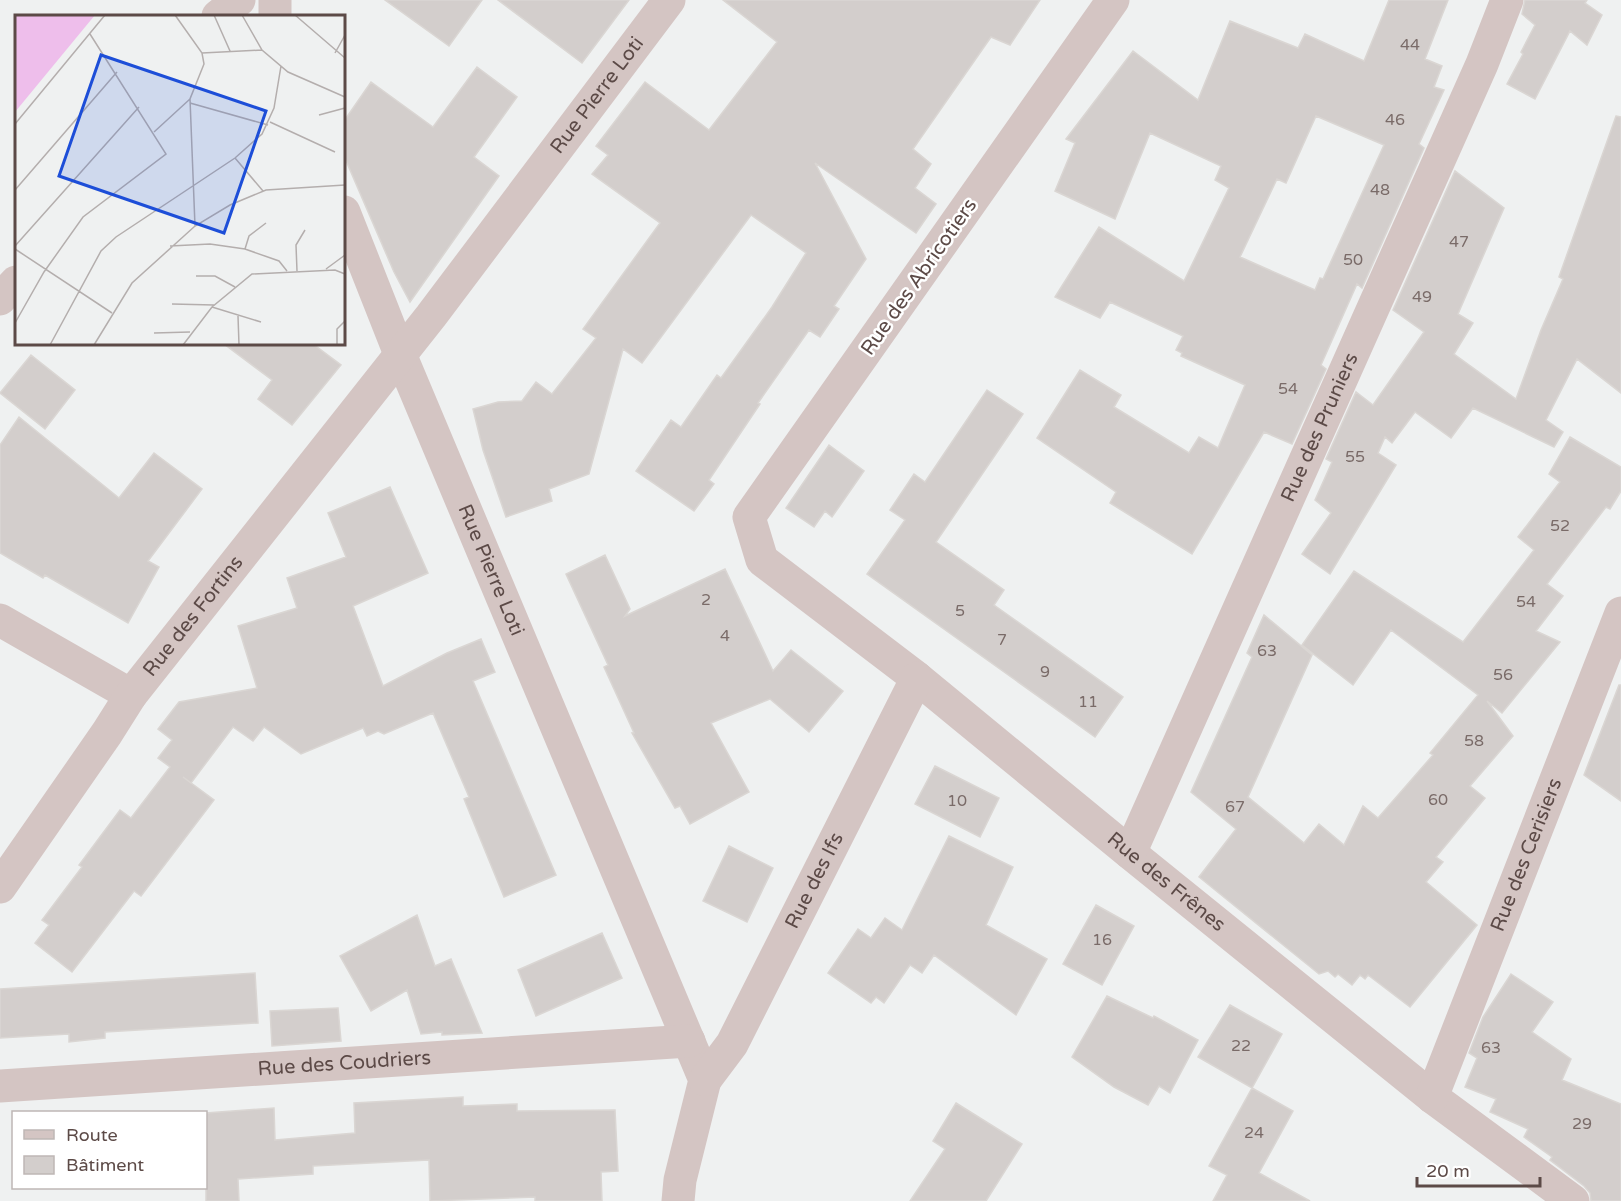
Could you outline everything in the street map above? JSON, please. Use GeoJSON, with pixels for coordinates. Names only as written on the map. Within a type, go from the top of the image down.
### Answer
{"type":"FeatureCollection","features":[{"type":"Feature","properties":{"kind":"street"},"geometry":{"type":"LineString","coordinates":[[219,15],[239,0]]}},
{"type":"Feature","properties":{"kind":"street","name":"Rue Pierre Loti"},"geometry":{"type":"LineString","coordinates":[[669,0],[432,316],[400,354],[705,1080]]}},
{"type":"Feature","properties":{"kind":"street","name":"Rue des Abricotiers"},"geometry":{"type":"LineString","coordinates":[[762,560],[749,517],[1113,0]]}},
{"type":"Feature","properties":{"kind":"street","name":"Rue des Pruniers"},"geometry":{"type":"LineString","coordinates":[[1130,854],[1482,64],[1507,0]]}},
{"type":"Feature","properties":{"kind":"street"},"geometry":{"type":"LineString","coordinates":[[345,215],[400,354]]}},
{"type":"Feature","properties":{"kind":"street"},"geometry":{"type":"LineString","coordinates":[[0,299],[15,283]]}},
{"type":"Feature","properties":{"kind":"street","name":"Rue des Fortins"},"geometry":{"type":"LineString","coordinates":[[0,887],[131,695],[400,354]]}},
{"type":"Feature","properties":{"kind":"street","name":"Rue des Frênes"},"geometry":{"type":"LineString","coordinates":[[762,560],[917,678],[1130,854],[1432,1097],[1574,1201]]}},
{"type":"Feature","properties":{"kind":"street","name":"Rue des Cerisiers"},"geometry":{"type":"LineString","coordinates":[[1432,1097],[1621,613]]}},
{"type":"Feature","properties":{"kind":"street"},"geometry":{"type":"LineString","coordinates":[[0,620],[131,695]]}},
{"type":"Feature","properties":{"kind":"street","name":"Rue des Ifs"},"geometry":{"type":"LineString","coordinates":[[705,1080],[732,1044],[917,678]]}},
{"type":"Feature","properties":{"kind":"street","name":"Rue des Coudriers"},"geometry":{"type":"LineString","coordinates":[[0,1086],[689,1041]]}},
{"type":"Feature","properties":{"kind":"street"},"geometry":{"type":"LineString","coordinates":[[678,1201],[680,1180],[705,1080]]}},
{"type":"Feature","properties":{"kind":"building"},"geometry":{"type":"Polygon","coordinates":[[[385,0],[482,0],[449,46],[385,0]]]}},
{"type":"Feature","properties":{"kind":"building"},"geometry":{"type":"Polygon","coordinates":[[[498,0],[629,0],[582,63],[498,0]]]}},
{"type":"Feature","properties":{"kind":"building"},"geometry":{"type":"Polygon","coordinates":[[[723,0],[1040,0],[1010,45],[991,37],[913,149],[931,164],[915,188],[936,204],[916,233],[815,163],[866,259],[834,306],[839,309],[820,337],[809,330],[758,403],[760,404],[709,480],[714,484],[694,511],[636,471],[671,420],[681,427],[717,375],[721,378],[772,307],[806,253],[751,215],[642,363],[623,349],[589,474],[549,489],[552,501],[506,517],[483,450],[473,409],[498,402],[522,401],[536,382],[552,394],[596,338],[583,329],[660,223],[592,174],[608,155],[596,146],[645,82],[709,130],[777,42],[723,0]]]}},
{"type":"Feature","properties":{"kind":"building"},"geometry":{"type":"Polygon","coordinates":[[[1389,0],[1448,0],[1425,59],[1442,66],[1434,87],[1444,90],[1419,144],[1424,148],[1362,288],[1357,284],[1321,365],[1326,369],[1292,444],[1264,432],[1192,554],[1110,503],[1116,492],[1037,438],[1080,370],[1121,395],[1114,407],[1189,453],[1199,437],[1218,448],[1245,385],[1181,356],[1182,353],[1176,350],[1183,336],[1110,302],[1100,318],[1055,297],[1099,227],[1184,281],[1229,188],[1215,180],[1221,166],[1150,133],[1115,219],[1055,191],[1075,143],[1066,139],[1133,51],[1198,100],[1230,21],[1298,48],[1305,34],[1364,61],[1389,0]],[[1316,116],[1286,183],[1277,179],[1240,257],[1315,290],[1320,278],[1323,279],[1384,145],[1316,116]]]}},
{"type":"Feature","properties":{"kind":"building"},"geometry":{"type":"Polygon","coordinates":[[[1525,0],[1587,0],[1585,3],[1602,15],[1587,45],[1570,31],[1535,99],[1507,84],[1535,25],[1522,14],[1525,0]]]}},
{"type":"Feature","properties":{"kind":"building"},"geometry":{"type":"Polygon","coordinates":[[[477,67],[517,97],[474,157],[499,176],[410,302],[394,272],[345,158],[345,120],[371,82],[433,127],[477,67]]]}},
{"type":"Feature","properties":{"kind":"building"},"geometry":{"type":"Polygon","coordinates":[[[1616,116],[1621,117],[1621,393],[1577,359],[1546,420],[1563,432],[1554,447],[1473,408],[1451,438],[1415,412],[1392,443],[1385,437],[1378,453],[1396,465],[1330,574],[1302,554],[1331,513],[1315,500],[1332,462],[1326,459],[1356,392],[1373,405],[1424,332],[1393,310],[1455,171],[1504,208],[1458,314],[1473,323],[1454,354],[1516,399],[1541,330],[1563,279],[1559,277],[1616,116]]]}},
{"type":"Feature","properties":{"kind":"building"},"geometry":{"type":"Polygon","coordinates":[[[225,345],[314,345],[341,365],[292,425],[258,399],[272,380],[225,345]]]}},
{"type":"Feature","properties":{"kind":"building"},"geometry":{"type":"Polygon","coordinates":[[[31,355],[75,390],[45,429],[0,393],[31,355]]]}},
{"type":"Feature","properties":{"kind":"building"},"geometry":{"type":"Polygon","coordinates":[[[987,390],[1023,414],[936,542],[1004,590],[994,605],[1123,697],[1095,737],[867,574],[905,520],[890,510],[914,474],[925,482],[987,390]]]}},
{"type":"Feature","properties":{"kind":"building"},"geometry":{"type":"Polygon","coordinates":[[[19,417],[119,498],[154,453],[202,489],[148,561],[159,567],[128,623],[45,575],[43,578],[0,553],[0,445],[19,417]]]}},
{"type":"Feature","properties":{"kind":"building"},"geometry":{"type":"Polygon","coordinates":[[[1570,437],[1621,467],[1621,491],[1610,509],[1606,507],[1547,584],[1563,596],[1536,631],[1560,642],[1502,713],[1487,701],[1513,736],[1470,786],[1485,798],[1436,857],[1443,862],[1426,882],[1477,925],[1410,1007],[1368,975],[1365,979],[1360,975],[1352,985],[1338,974],[1335,977],[1328,971],[1319,974],[1199,877],[1236,829],[1191,792],[1252,657],[1247,653],[1264,615],[1312,655],[1248,797],[1304,843],[1319,824],[1344,845],[1363,806],[1378,818],[1433,755],[1430,753],[1478,695],[1391,630],[1353,685],[1302,645],[1354,571],[1463,642],[1534,550],[1518,537],[1560,482],[1549,474],[1570,437]]]}},
{"type":"Feature","properties":{"kind":"building"},"geometry":{"type":"Polygon","coordinates":[[[829,445],[864,471],[832,517],[825,511],[814,527],[786,508],[829,445]]]}},
{"type":"Feature","properties":{"kind":"building"},"geometry":{"type":"Polygon","coordinates":[[[390,487],[428,573],[353,606],[383,686],[447,653],[481,639],[495,672],[473,681],[556,875],[504,897],[464,799],[469,797],[433,713],[384,734],[378,731],[367,736],[363,728],[301,754],[264,727],[253,741],[233,727],[191,783],[214,800],[141,896],[134,891],[72,972],[35,943],[49,925],[42,920],[82,867],[79,865],[120,810],[131,818],[170,767],[158,758],[172,740],[158,729],[179,702],[257,688],[238,626],[297,608],[287,578],[346,557],[328,513],[390,487]]]}},
{"type":"Feature","properties":{"kind":"building"},"geometry":{"type":"Polygon","coordinates":[[[605,555],[630,609],[625,616],[725,569],[773,671],[791,650],[843,691],[809,732],[770,699],[711,723],[749,792],[690,824],[680,806],[675,808],[632,733],[634,733],[604,667],[608,665],[566,574],[605,555]]]}},
{"type":"Feature","properties":{"kind":"building"},"geometry":{"type":"Polygon","coordinates":[[[1619,685],[1621,685],[1621,801],[1584,775],[1619,685]]]}},
{"type":"Feature","properties":{"kind":"building"},"geometry":{"type":"Polygon","coordinates":[[[935,766],[999,798],[980,837],[915,804],[935,766]]]}},
{"type":"Feature","properties":{"kind":"building"},"geometry":{"type":"Polygon","coordinates":[[[949,836],[1013,867],[986,925],[1047,959],[1016,1015],[934,955],[922,973],[910,965],[884,1003],[876,997],[871,1003],[828,973],[858,929],[871,938],[885,918],[902,930],[949,836]]]}},
{"type":"Feature","properties":{"kind":"building"},"geometry":{"type":"Polygon","coordinates":[[[729,846],[773,868],[747,922],[703,901],[729,846]]]}},
{"type":"Feature","properties":{"kind":"building"},"geometry":{"type":"Polygon","coordinates":[[[1096,905],[1134,926],[1102,985],[1063,964],[1096,905]]]}},
{"type":"Feature","properties":{"kind":"building"},"geometry":{"type":"Polygon","coordinates":[[[417,915],[435,966],[451,959],[482,1033],[421,1034],[407,990],[371,1011],[340,956],[417,915]]]}},
{"type":"Feature","properties":{"kind":"building"},"geometry":{"type":"Polygon","coordinates":[[[602,933],[622,978],[536,1016],[518,970],[602,933]]]}},
{"type":"Feature","properties":{"kind":"building"},"geometry":{"type":"Polygon","coordinates":[[[255,973],[258,1023],[105,1032],[105,1038],[69,1042],[69,1034],[0,1038],[0,989],[255,973]]]}},
{"type":"Feature","properties":{"kind":"building"},"geometry":{"type":"Polygon","coordinates":[[[1511,974],[1553,1002],[1532,1032],[1571,1059],[1562,1080],[1621,1104],[1621,1201],[1591,1201],[1590,1193],[1584,1186],[1550,1160],[1552,1157],[1524,1137],[1528,1129],[1490,1112],[1496,1099],[1465,1087],[1477,1058],[1469,1053],[1483,1017],[1511,974]]]}},
{"type":"Feature","properties":{"kind":"building"},"geometry":{"type":"Polygon","coordinates":[[[1107,996],[1153,1018],[1154,1016],[1198,1040],[1170,1093],[1159,1086],[1148,1105],[1114,1087],[1072,1057],[1107,996]]]}},
{"type":"Feature","properties":{"kind":"building"},"geometry":{"type":"Polygon","coordinates":[[[1230,1005],[1282,1034],[1252,1088],[1198,1057],[1230,1005]]]}},
{"type":"Feature","properties":{"kind":"building"},"geometry":{"type":"Polygon","coordinates":[[[338,1008],[341,1041],[272,1046],[270,1011],[338,1008]]]}},
{"type":"Feature","properties":{"kind":"building"},"geometry":{"type":"Polygon","coordinates":[[[1252,1088],[1293,1111],[1259,1173],[1310,1201],[1213,1201],[1227,1175],[1209,1166],[1252,1088]]]}},
{"type":"Feature","properties":{"kind":"building"},"geometry":{"type":"Polygon","coordinates":[[[463,1097],[463,1106],[517,1104],[517,1111],[615,1110],[618,1171],[601,1172],[602,1201],[535,1201],[535,1197],[430,1201],[429,1160],[313,1166],[313,1174],[238,1179],[239,1201],[206,1201],[207,1113],[274,1108],[275,1140],[355,1133],[354,1103],[463,1097]]]}},
{"type":"Feature","properties":{"kind":"building"},"geometry":{"type":"Polygon","coordinates":[[[956,1103],[1022,1144],[986,1201],[910,1201],[945,1149],[933,1141],[956,1103]]]}}]}
